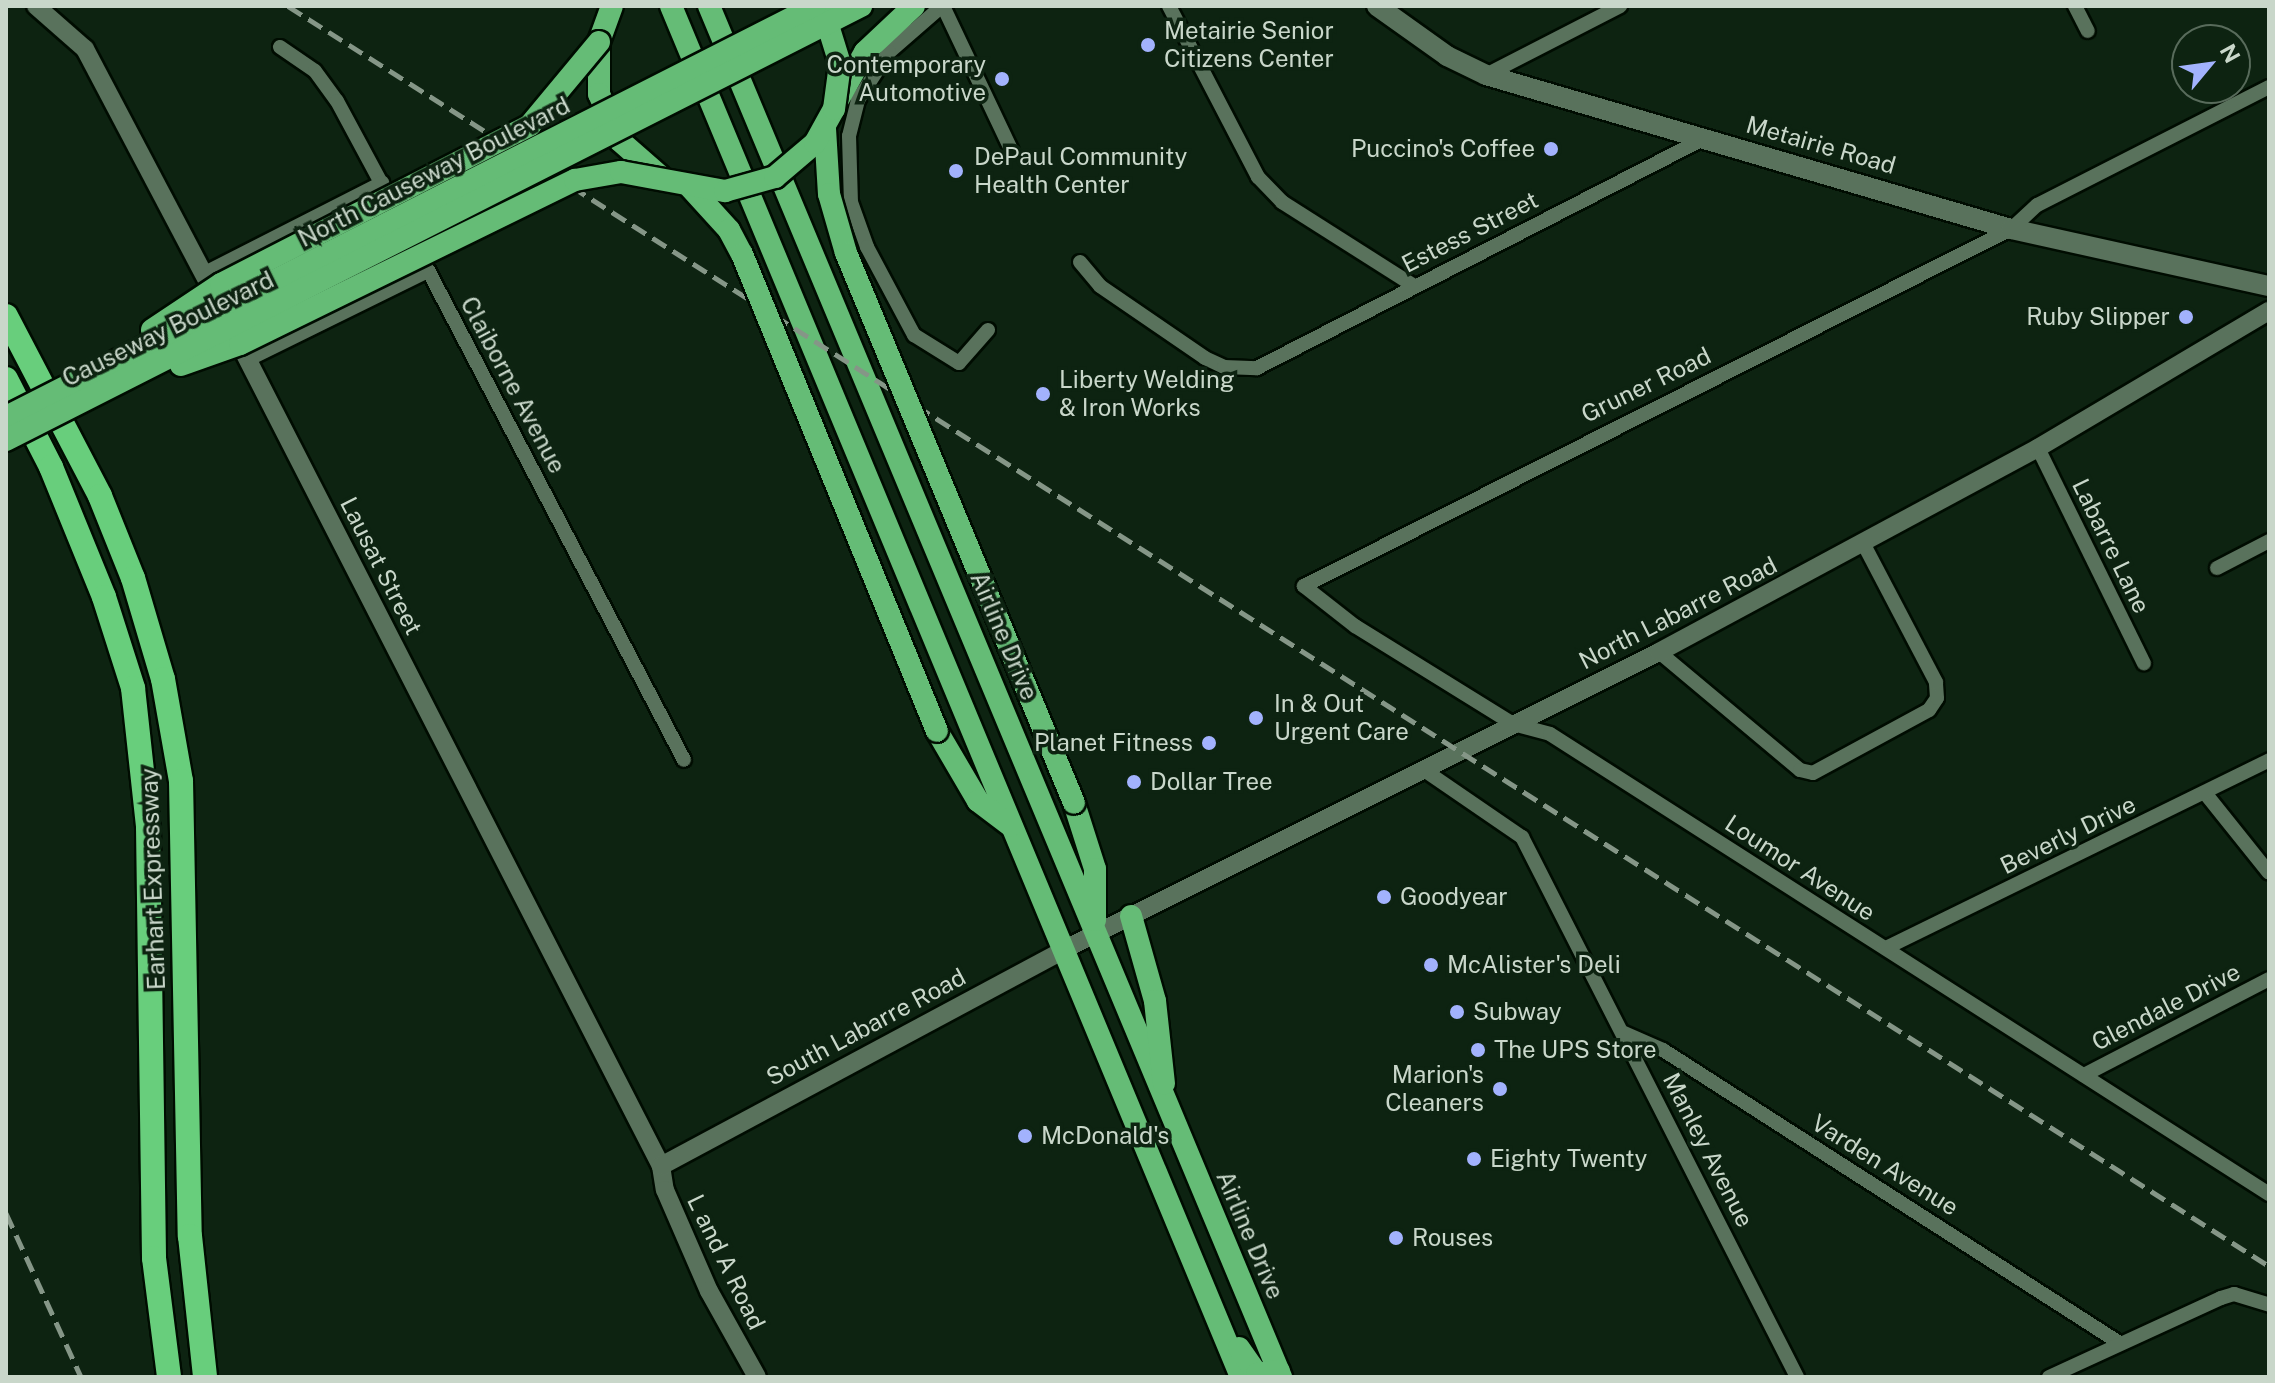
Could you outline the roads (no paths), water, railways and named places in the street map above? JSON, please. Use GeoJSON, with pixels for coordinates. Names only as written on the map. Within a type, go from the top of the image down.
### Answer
{"type":"FeatureCollection","features":[{"type":"Feature","properties":{"kind":"highway"},"geometry":{"type":"LineString","coordinates":[[671,6],[1241,1377]]}},
{"type":"Feature","properties":{"kind":"highway","name":"Airline Drive"},"geometry":{"type":"LineString","coordinates":[[709,6],[981,647],[1095,933],[1280,1374]]}},
{"type":"Feature","properties":{"kind":"highway","name":"North Causeway Boulevard"},"geometry":{"type":"LineString","coordinates":[[75,381],[815,6]]}},
{"type":"Feature","properties":{"kind":"highway"},"geometry":{"type":"LineString","coordinates":[[822,6],[840,64],[829,119],[829,194],[846,253],[1074,803],[1095,869],[1095,933]]}},
{"type":"Feature","properties":{"kind":"highway","name":"North Causeway Boulevard"},"geometry":{"type":"LineString","coordinates":[[439,223],[861,6]]}},
{"type":"Feature","properties":{"kind":"highway"},"geometry":{"type":"LineString","coordinates":[[612,7],[599,42],[596,68],[607,119],[638,160],[659,175],[690,187],[725,191],[767,180],[803,156],[829,119],[865,52],[914,6]]}},
{"type":"Feature","properties":{"kind":"highway"},"geometry":{"type":"LineString","coordinates":[[75,381],[221,284],[530,125],[599,42]]}},
{"type":"Feature","properties":{"kind":"highway"},"geometry":{"type":"LineString","coordinates":[[71,406],[240,344],[552,188],[598,174],[659,175]]}},
{"type":"Feature","properties":{"kind":"highway"},"geometry":{"type":"LineString","coordinates":[[690,187],[729,230],[742,254],[937,731],[978,801],[1013,828]]}},
{"type":"Feature","properties":{"kind":"highway","name":"Causeway Boulevard"},"geometry":{"type":"LineString","coordinates":[[6,440],[439,223]]}},
{"type":"Feature","properties":{"kind":"highway","name":"Earhart Expressway"},"geometry":{"type":"LineString","coordinates":[[6,316],[100,496],[133,578],[163,679],[181,781],[190,1236],[205,1377]]}},
{"type":"Feature","properties":{"kind":"highway","name":"Earhart Expressway"},"geometry":{"type":"LineString","coordinates":[[6,379],[51,467],[104,597],[133,688],[148,827],[154,1258],[169,1377]]}},
{"type":"Feature","properties":{"kind":"highway","name":"Causeway Boulevard"},"geometry":{"type":"LineString","coordinates":[[6,417],[75,381]]}},
{"type":"Feature","properties":{"kind":"highway"},"geometry":{"type":"LineString","coordinates":[[1131,916],[1155,1001],[1164,1097]]}},
{"type":"Feature","properties":{"kind":"highway"},"geometry":{"type":"LineString","coordinates":[[1203,1285],[1248,1365],[1263,1377],[1280,1374]]}},
{"type":"Feature","properties":{"kind":"main road","name":"Metairie Road"},"geometry":{"type":"LineString","coordinates":[[1377,6],[1447,56],[1486,75],[2011,229],[2269,286]]}},
{"type":"Feature","properties":{"kind":"street","name":"Lausat Street"},"geometry":{"type":"LineString","coordinates":[[36,6],[85,49],[205,273],[661,1166]]}},
{"type":"Feature","properties":{"kind":"street"},"geometry":{"type":"LineString","coordinates":[[988,330],[959,363],[914,335],[867,247],[851,202],[849,136],[858,100],[889,52],[943,6],[1012,151]]}},
{"type":"Feature","properties":{"kind":"street"},"geometry":{"type":"LineString","coordinates":[[1169,6],[1258,177],[1282,202],[1413,285]]}},
{"type":"Feature","properties":{"kind":"street"},"geometry":{"type":"LineString","coordinates":[[1486,75],[1620,6]]}},
{"type":"Feature","properties":{"kind":"street"},"geometry":{"type":"LineString","coordinates":[[2075,6],[2088,31]]}},
{"type":"Feature","properties":{"kind":"street","name":"Claiborne Avenue"},"geometry":{"type":"LineString","coordinates":[[280,47],[315,71],[358,134],[684,760]]}},
{"type":"Feature","properties":{"kind":"street","name":"Gruner Road"},"geometry":{"type":"LineString","coordinates":[[1304,586],[2011,229],[2037,205],[2269,87]]}},
{"type":"Feature","properties":{"kind":"street","name":"Estess Street"},"geometry":{"type":"LineString","coordinates":[[1080,262],[1100,286],[1205,358],[1240,370],[1257,368],[1413,285],[1705,138]]}},
{"type":"Feature","properties":{"kind":"street"},"geometry":{"type":"LineString","coordinates":[[205,273],[382,183]]}},
{"type":"Feature","properties":{"kind":"street"},"geometry":{"type":"LineString","coordinates":[[247,360],[428,271]]}},
{"type":"Feature","properties":{"kind":"street","name":"North Labarre Road"},"geometry":{"type":"LineString","coordinates":[[1095,933],[1659,652],[2038,448],[2269,311]]}},
{"type":"Feature","properties":{"kind":"street","name":"Labarre Lane"},"geometry":{"type":"LineString","coordinates":[[2038,448],[2144,663]]}},
{"type":"Feature","properties":{"kind":"street"},"geometry":{"type":"LineString","coordinates":[[2217,568],[2269,541]]}},
{"type":"Feature","properties":{"kind":"street"},"geometry":{"type":"LineString","coordinates":[[1659,652],[1800,770],[1813,773],[1929,710],[1937,698],[1936,682],[1863,543]]}},
{"type":"Feature","properties":{"kind":"street","name":"Loumor Avenue"},"geometry":{"type":"LineString","coordinates":[[1304,586],[1355,626],[1513,724],[1550,734],[2269,1194]]}},
{"type":"Feature","properties":{"kind":"street","name":"Beverly Drive"},"geometry":{"type":"LineString","coordinates":[[1886,948],[2269,760]]}},
{"type":"Feature","properties":{"kind":"street","name":"Manley Avenue"},"geometry":{"type":"LineString","coordinates":[[1424,770],[1522,837],[1797,1377]]}},
{"type":"Feature","properties":{"kind":"street"},"geometry":{"type":"LineString","coordinates":[[2205,793],[2269,873]]}},
{"type":"Feature","properties":{"kind":"street","name":"South Labarre Road"},"geometry":{"type":"LineString","coordinates":[[661,1166],[1095,933]]}},
{"type":"Feature","properties":{"kind":"street","name":"Glendale Drive"},"geometry":{"type":"LineString","coordinates":[[2084,1075],[2269,979]]}},
{"type":"Feature","properties":{"kind":"street","name":"Varden Avenue"},"geometry":{"type":"LineString","coordinates":[[1624,1033],[1663,1050],[2118,1342]]}},
{"type":"Feature","properties":{"kind":"street","name":"L and A Road"},"geometry":{"type":"LineString","coordinates":[[661,1166],[665,1190],[709,1291],[757,1377]]}},
{"type":"Feature","properties":{"kind":"street"},"geometry":{"type":"LineString","coordinates":[[2049,1377],[2118,1342],[2234,1294],[2269,1305]]}},
{"type":"Feature","properties":{"kind":"railway"},"geometry":{"type":"LineString","coordinates":[[288,6],[2269,1266]]}},
{"type":"Feature","properties":{"kind":"railway"},"geometry":{"type":"LineString","coordinates":[[6,1213],[81,1377]]}},
{"type":"Feature","properties":{"kind":"place","name":"Metairie Senior Citizens Center"},"geometry":{"type":"Point","coordinates":[1148,45]}},
{"type":"Feature","properties":{"kind":"place","name":"Contemporary Automotive"},"geometry":{"type":"Point","coordinates":[1002,79]}},
{"type":"Feature","properties":{"kind":"place","name":"Puccino's Coffee"},"geometry":{"type":"Point","coordinates":[1551,149]}},
{"type":"Feature","properties":{"kind":"place","name":"DePaul Community Health Center"},"geometry":{"type":"Point","coordinates":[956,171]}},
{"type":"Feature","properties":{"kind":"place","name":"Ruby Slipper"},"geometry":{"type":"Point","coordinates":[2186,317]}},
{"type":"Feature","properties":{"kind":"place","name":"Liberty Welding & Iron Works"},"geometry":{"type":"Point","coordinates":[1043,394]}},
{"type":"Feature","properties":{"kind":"place","name":"In & Out Urgent Care"},"geometry":{"type":"Point","coordinates":[1256,718]}},
{"type":"Feature","properties":{"kind":"place","name":"Planet Fitness"},"geometry":{"type":"Point","coordinates":[1209,743]}},
{"type":"Feature","properties":{"kind":"place","name":"Dollar Tree"},"geometry":{"type":"Point","coordinates":[1134,782]}},
{"type":"Feature","properties":{"kind":"place","name":"Goodyear"},"geometry":{"type":"Point","coordinates":[1384,897]}},
{"type":"Feature","properties":{"kind":"place","name":"McAlister's Deli"},"geometry":{"type":"Point","coordinates":[1431,965]}},
{"type":"Feature","properties":{"kind":"place","name":"Subway"},"geometry":{"type":"Point","coordinates":[1457,1012]}},
{"type":"Feature","properties":{"kind":"place","name":"The UPS Store"},"geometry":{"type":"Point","coordinates":[1478,1050]}},
{"type":"Feature","properties":{"kind":"place","name":"Marion's Cleaners"},"geometry":{"type":"Point","coordinates":[1500,1089]}},
{"type":"Feature","properties":{"kind":"place","name":"McDonald's"},"geometry":{"type":"Point","coordinates":[1025,1136]}},
{"type":"Feature","properties":{"kind":"place","name":"Eighty Twenty"},"geometry":{"type":"Point","coordinates":[1474,1159]}},
{"type":"Feature","properties":{"kind":"place","name":"Rouses"},"geometry":{"type":"Point","coordinates":[1396,1238]}}]}
